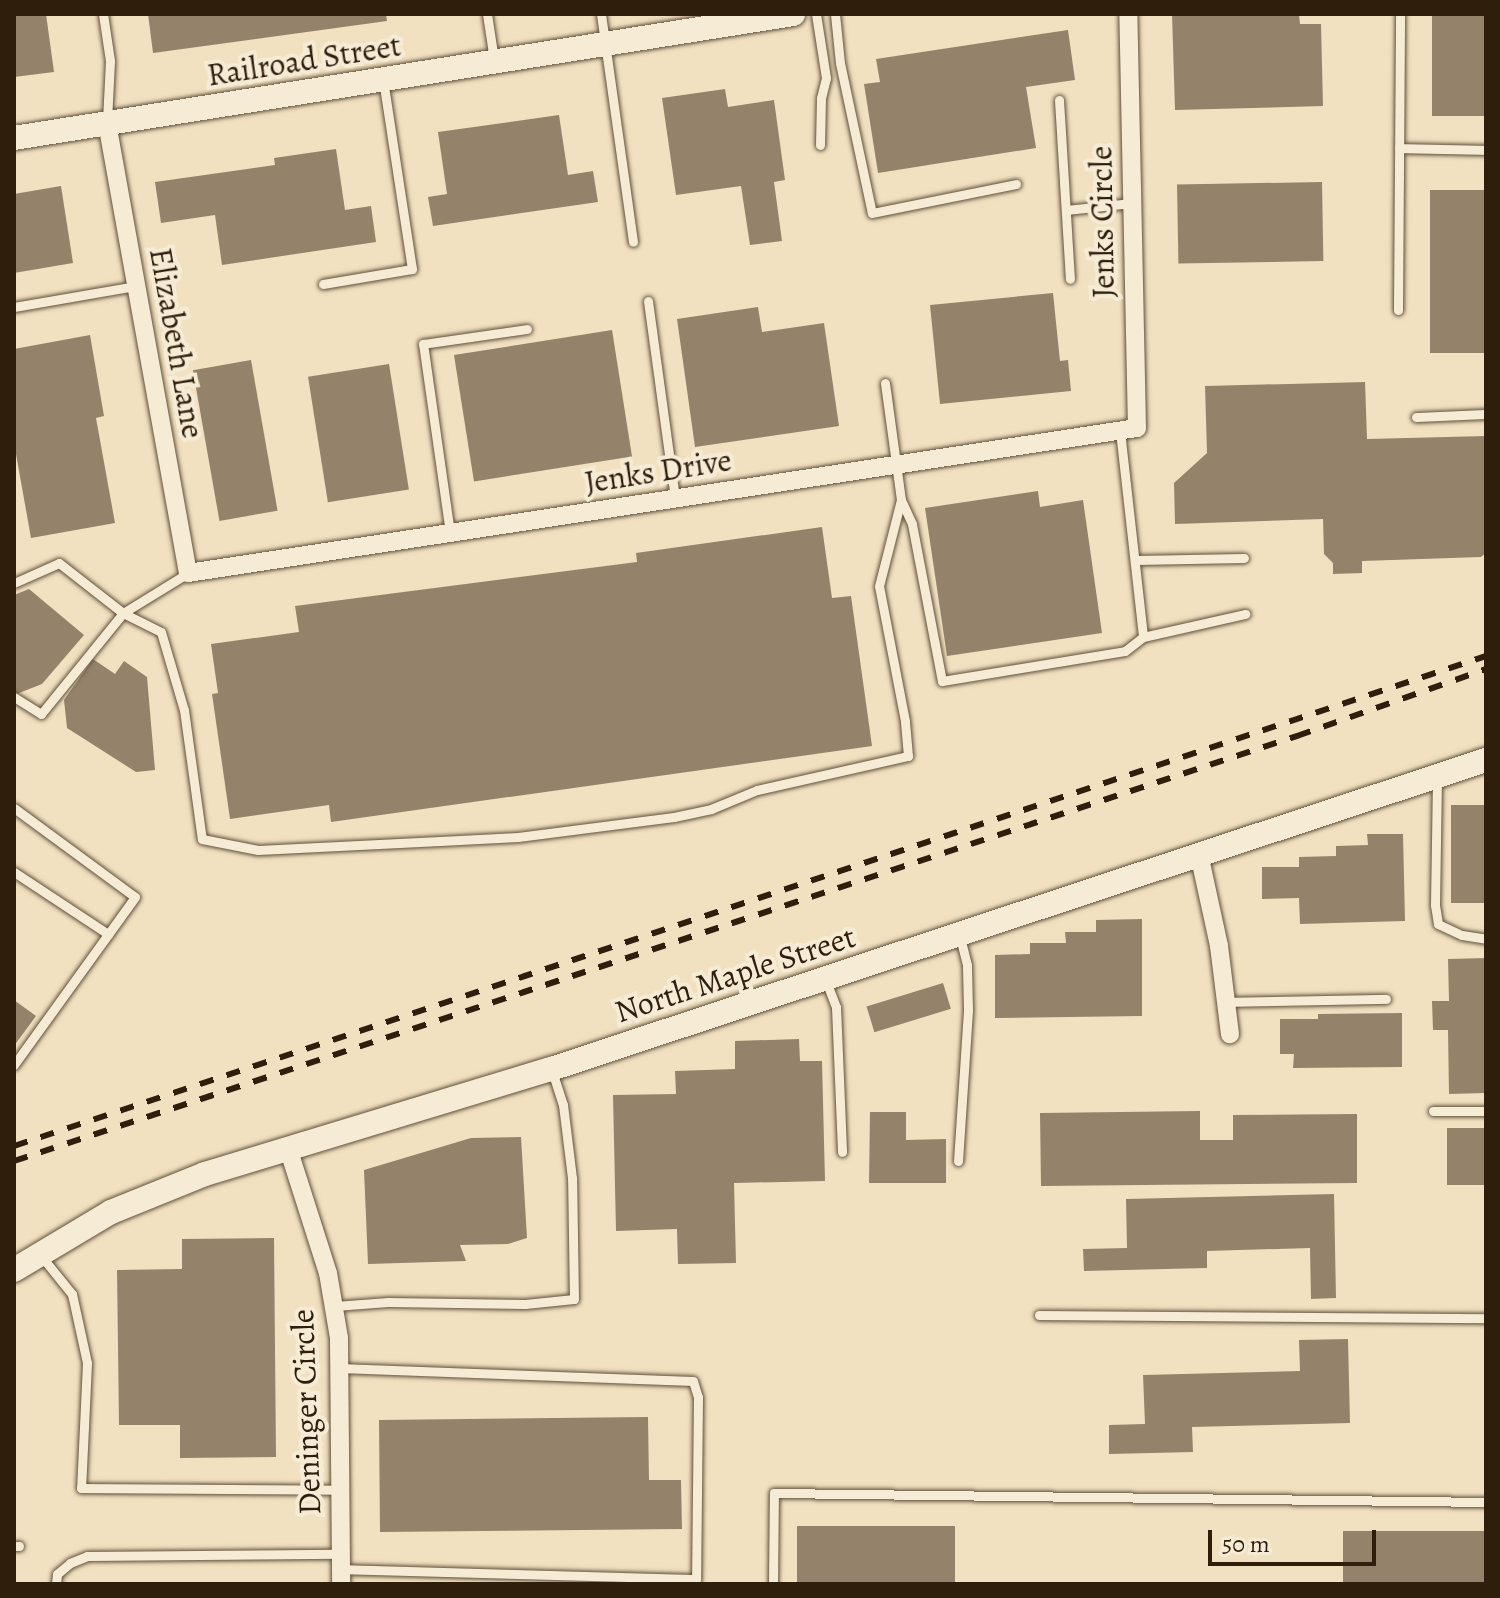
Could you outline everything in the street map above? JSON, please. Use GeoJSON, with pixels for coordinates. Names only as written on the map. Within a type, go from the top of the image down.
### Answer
{"type":"FeatureCollection","features":[{"type":"Feature","properties":{"kind":"main road","name":"Railroad Street"},"geometry":{"type":"LineString","coordinates":[[14,138],[793,14]]}},
{"type":"Feature","properties":{"kind":"main road","name":"North Maple Street"},"geometry":{"type":"LineString","coordinates":[[14,1270],[111,1212],[205,1174],[551,1069],[1486,760]]}},
{"type":"Feature","properties":{"kind":"street","name":"Jenks Circle"},"geometry":{"type":"LineString","coordinates":[[1128,14],[1132,203],[1128,429]]}},
{"type":"Feature","properties":{"kind":"street","name":"Elizabeth Lane"},"geometry":{"type":"LineString","coordinates":[[107,123],[188,573]]}},
{"type":"Feature","properties":{"kind":"street","name":"Jenks Drive"},"geometry":{"type":"LineString","coordinates":[[188,573],[1128,429]]}},
{"type":"Feature","properties":{"kind":"street"},"geometry":{"type":"LineString","coordinates":[[1199,854],[1219,946],[1230,1034]]}},
{"type":"Feature","properties":{"kind":"street","name":"Deninger Circle"},"geometry":{"type":"LineString","coordinates":[[288,1148],[335,1306],[339,1368],[340,1569]]}},
{"type":"Feature","properties":{"kind":"lane"},"geometry":{"type":"LineString","coordinates":[[103,14],[110,61],[107,123]]}},
{"type":"Feature","properties":{"kind":"lane"},"geometry":{"type":"LineString","coordinates":[[487,14],[495,63]]}},
{"type":"Feature","properties":{"kind":"lane"},"geometry":{"type":"LineString","coordinates":[[601,14],[633,242]]}},
{"type":"Feature","properties":{"kind":"lane"},"geometry":{"type":"LineString","coordinates":[[816,14],[826,78],[821,98],[820,145]]}},
{"type":"Feature","properties":{"kind":"lane"},"geometry":{"type":"LineString","coordinates":[[835,14],[840,63],[872,213],[1016,184]]}},
{"type":"Feature","properties":{"kind":"lane"},"geometry":{"type":"LineString","coordinates":[[1398,310],[1400,14]]}},
{"type":"Feature","properties":{"kind":"lane"},"geometry":{"type":"LineString","coordinates":[[323,284],[412,269],[383,80]]}},
{"type":"Feature","properties":{"kind":"lane"},"geometry":{"type":"LineString","coordinates":[[1059,100],[1070,279]]}},
{"type":"Feature","properties":{"kind":"lane"},"geometry":{"type":"LineString","coordinates":[[1399,148],[1486,150]]}},
{"type":"Feature","properties":{"kind":"lane"},"geometry":{"type":"LineString","coordinates":[[1066,210],[1132,203]]}},
{"type":"Feature","properties":{"kind":"lane"},"geometry":{"type":"LineString","coordinates":[[14,307],[136,286]]}},
{"type":"Feature","properties":{"kind":"lane"},"geometry":{"type":"LineString","coordinates":[[648,301],[675,499]]}},
{"type":"Feature","properties":{"kind":"lane"},"geometry":{"type":"LineString","coordinates":[[450,533],[423,344],[527,329]]}},
{"type":"Feature","properties":{"kind":"lane"},"geometry":{"type":"LineString","coordinates":[[14,583],[59,563],[123,613],[161,632],[184,710],[202,839],[258,850],[518,837],[674,817],[711,809],[757,790],[908,756],[905,721],[879,586],[901,500],[885,383]]}},
{"type":"Feature","properties":{"kind":"lane"},"geometry":{"type":"LineString","coordinates":[[1416,417],[1486,414]]}},
{"type":"Feature","properties":{"kind":"lane"},"geometry":{"type":"LineString","coordinates":[[1128,429],[1143,637]]}},
{"type":"Feature","properties":{"kind":"lane"},"geometry":{"type":"LineString","coordinates":[[901,500],[912,524],[942,681],[1125,651],[1143,637],[1245,614]]}},
{"type":"Feature","properties":{"kind":"lane"},"geometry":{"type":"LineString","coordinates":[[1136,560],[1244,558]]}},
{"type":"Feature","properties":{"kind":"lane"},"geometry":{"type":"LineString","coordinates":[[14,697],[41,714],[123,613],[188,573]]}},
{"type":"Feature","properties":{"kind":"lane"},"geometry":{"type":"LineString","coordinates":[[1437,775],[1435,905],[1438,924],[1462,935],[1486,939]]}},
{"type":"Feature","properties":{"kind":"lane"},"geometry":{"type":"LineString","coordinates":[[14,808],[135,897],[14,1065]]}},
{"type":"Feature","properties":{"kind":"lane"},"geometry":{"type":"LineString","coordinates":[[14,872],[108,934]]}},
{"type":"Feature","properties":{"kind":"lane"},"geometry":{"type":"LineString","coordinates":[[958,1161],[968,1010],[967,965],[959,934]]}},
{"type":"Feature","properties":{"kind":"lane"},"geometry":{"type":"LineString","coordinates":[[825,978],[836,1007],[842,1152]]}},
{"type":"Feature","properties":{"kind":"lane"},"geometry":{"type":"LineString","coordinates":[[1226,1002],[1386,999]]}},
{"type":"Feature","properties":{"kind":"lane"},"geometry":{"type":"LineString","coordinates":[[335,1306],[388,1302],[525,1304],[574,1299],[572,1178],[563,1105],[551,1069]]}},
{"type":"Feature","properties":{"kind":"lane"},"geometry":{"type":"LineString","coordinates":[[1433,1111],[1486,1111]]}},
{"type":"Feature","properties":{"kind":"lane"},"geometry":{"type":"LineString","coordinates":[[39,1253],[72,1294],[87,1363],[81,1488],[339,1490]]}},
{"type":"Feature","properties":{"kind":"lane"},"geometry":{"type":"LineString","coordinates":[[1039,1315],[1486,1318]]}},
{"type":"Feature","properties":{"kind":"lane"},"geometry":{"type":"LineString","coordinates":[[56,1584],[57,1574],[70,1563],[87,1556],[696,1582],[698,1397],[693,1381],[339,1368]]}},
{"type":"Feature","properties":{"kind":"lane"},"geometry":{"type":"LineString","coordinates":[[773,1584],[774,1493],[1486,1502]]}},
{"type":"Feature","properties":{"kind":"building"},"geometry":{"type":"Polygon","coordinates":[[[14,14],[46,14],[54,72],[14,77],[14,14]]]}},
{"type":"Feature","properties":{"kind":"building"},"geometry":{"type":"Polygon","coordinates":[[[148,14],[386,14],[387,21],[153,53],[148,14]]]}},
{"type":"Feature","properties":{"kind":"building"},"geometry":{"type":"Polygon","coordinates":[[[1172,14],[1299,14],[1300,24],[1321,24],[1323,106],[1175,110],[1172,14]]]}},
{"type":"Feature","properties":{"kind":"building"},"geometry":{"type":"Polygon","coordinates":[[[1432,14],[1486,14],[1486,116],[1432,116],[1432,14]]]}},
{"type":"Feature","properties":{"kind":"building"},"geometry":{"type":"Polygon","coordinates":[[[1068,30],[1075,80],[1026,87],[1036,148],[878,173],[864,84],[880,82],[876,59],[1068,30]]]}},
{"type":"Feature","properties":{"kind":"building"},"geometry":{"type":"Polygon","coordinates":[[[725,89],[728,107],[774,100],[785,180],[774,182],[782,241],[750,245],[741,186],[676,195],[662,98],[725,89]]]}},
{"type":"Feature","properties":{"kind":"building"},"geometry":{"type":"Polygon","coordinates":[[[559,115],[568,175],[593,171],[598,202],[433,226],[428,197],[447,194],[438,132],[559,115]]]}},
{"type":"Feature","properties":{"kind":"building"},"geometry":{"type":"Polygon","coordinates":[[[336,149],[345,210],[371,206],[376,242],[222,265],[215,215],[161,223],[155,182],[275,165],[274,158],[336,149]]]}},
{"type":"Feature","properties":{"kind":"building"},"geometry":{"type":"Polygon","coordinates":[[[1322,182],[1323,261],[1178,264],[1177,185],[1322,182]]]}},
{"type":"Feature","properties":{"kind":"building"},"geometry":{"type":"Polygon","coordinates":[[[61,186],[73,263],[14,273],[14,194],[61,186]]]}},
{"type":"Feature","properties":{"kind":"building"},"geometry":{"type":"Polygon","coordinates":[[[1430,190],[1486,190],[1486,353],[1430,353],[1430,190]]]}},
{"type":"Feature","properties":{"kind":"building"},"geometry":{"type":"Polygon","coordinates":[[[1053,293],[1060,361],[1068,360],[1071,391],[940,404],[930,305],[1053,293]]]}},
{"type":"Feature","properties":{"kind":"building"},"geometry":{"type":"Polygon","coordinates":[[[758,307],[762,332],[824,323],[839,426],[695,447],[677,319],[758,307]]]}},
{"type":"Feature","properties":{"kind":"building"},"geometry":{"type":"Polygon","coordinates":[[[612,330],[632,456],[474,481],[454,355],[612,330]]]}},
{"type":"Feature","properties":{"kind":"building"},"geometry":{"type":"Polygon","coordinates":[[[90,335],[104,416],[96,418],[115,523],[31,538],[14,443],[14,349],[90,335]]]}},
{"type":"Feature","properties":{"kind":"building"},"geometry":{"type":"Polygon","coordinates":[[[251,360],[278,511],[219,521],[193,370],[251,360]]]}},
{"type":"Feature","properties":{"kind":"building"},"geometry":{"type":"Polygon","coordinates":[[[389,364],[409,489],[328,502],[308,377],[389,364]]]}},
{"type":"Feature","properties":{"kind":"building"},"geometry":{"type":"Polygon","coordinates":[[[1365,382],[1367,439],[1486,436],[1486,553],[1481,557],[1362,561],[1362,573],[1333,574],[1333,563],[1324,554],[1323,519],[1175,524],[1174,483],[1207,453],[1205,386],[1365,382]]]}},
{"type":"Feature","properties":{"kind":"building"},"geometry":{"type":"Polygon","coordinates":[[[1038,491],[1040,507],[1083,500],[1102,633],[947,656],[925,508],[1038,491]]]}},
{"type":"Feature","properties":{"kind":"building"},"geometry":{"type":"Polygon","coordinates":[[[822,527],[832,598],[851,596],[872,746],[331,822],[329,805],[230,819],[212,694],[218,693],[211,644],[299,632],[295,606],[637,562],[636,553],[822,527]]]}},
{"type":"Feature","properties":{"kind":"building"},"geometry":{"type":"Polygon","coordinates":[[[29,589],[84,635],[42,684],[14,695],[14,595],[29,589]]]}},
{"type":"Feature","properties":{"kind":"building"},"geometry":{"type":"Polygon","coordinates":[[[93,659],[115,674],[124,661],[147,677],[155,770],[136,772],[67,728],[64,700],[93,659]]]}},
{"type":"Feature","properties":{"kind":"building"},"geometry":{"type":"Polygon","coordinates":[[[1451,805],[1486,805],[1486,903],[1451,903],[1451,805]]]}},
{"type":"Feature","properties":{"kind":"building"},"geometry":{"type":"Polygon","coordinates":[[[1367,834],[1403,834],[1405,921],[1300,924],[1299,898],[1262,899],[1262,867],[1299,867],[1299,857],[1336,856],[1336,846],[1368,845],[1367,834]]]}},
{"type":"Feature","properties":{"kind":"building"},"geometry":{"type":"Polygon","coordinates":[[[1142,919],[1142,1016],[995,1018],[995,955],[1030,954],[1030,943],[1066,943],[1065,932],[1096,932],[1096,920],[1142,919]]]}},
{"type":"Feature","properties":{"kind":"building"},"geometry":{"type":"Polygon","coordinates":[[[1486,958],[1486,1093],[1449,1094],[1448,1030],[1433,1030],[1432,1001],[1449,1001],[1448,959],[1486,958]]]}},
{"type":"Feature","properties":{"kind":"building"},"geometry":{"type":"Polygon","coordinates":[[[943,983],[951,1009],[874,1032],[866,1006],[943,983]]]}},
{"type":"Feature","properties":{"kind":"building"},"geometry":{"type":"Polygon","coordinates":[[[14,1000],[36,1016],[14,1046],[14,1000]]]}},
{"type":"Feature","properties":{"kind":"building"},"geometry":{"type":"Polygon","coordinates":[[[1402,1013],[1402,1067],[1293,1068],[1294,1054],[1280,1054],[1280,1019],[1318,1019],[1318,1014],[1402,1013]]]}},
{"type":"Feature","properties":{"kind":"building"},"geometry":{"type":"Polygon","coordinates":[[[799,1039],[800,1061],[822,1061],[825,1181],[734,1183],[736,1263],[678,1264],[677,1229],[616,1231],[613,1095],[676,1094],[675,1071],[735,1069],[735,1041],[799,1039]]]}},
{"type":"Feature","properties":{"kind":"building"},"geometry":{"type":"Polygon","coordinates":[[[1200,1111],[1200,1140],[1233,1140],[1233,1115],[1357,1114],[1357,1183],[1041,1186],[1040,1113],[1200,1111]]]}},
{"type":"Feature","properties":{"kind":"building"},"geometry":{"type":"Polygon","coordinates":[[[870,1112],[906,1112],[906,1140],[946,1139],[946,1183],[869,1183],[870,1112]]]}},
{"type":"Feature","properties":{"kind":"building"},"geometry":{"type":"Polygon","coordinates":[[[1447,1128],[1486,1128],[1486,1185],[1447,1185],[1447,1128]]]}},
{"type":"Feature","properties":{"kind":"building"},"geometry":{"type":"Polygon","coordinates":[[[521,1137],[527,1238],[508,1244],[460,1245],[466,1261],[368,1264],[364,1170],[471,1138],[521,1137]]]}},
{"type":"Feature","properties":{"kind":"building"},"geometry":{"type":"Polygon","coordinates":[[[1334,1194],[1336,1298],[1311,1299],[1310,1248],[1207,1251],[1207,1268],[1084,1271],[1083,1249],[1127,1248],[1126,1199],[1334,1194]]]}},
{"type":"Feature","properties":{"kind":"building"},"geometry":{"type":"Polygon","coordinates":[[[274,1238],[276,1457],[180,1458],[180,1425],[119,1425],[117,1270],[182,1269],[182,1239],[274,1238]]]}},
{"type":"Feature","properties":{"kind":"building"},"geometry":{"type":"Polygon","coordinates":[[[1348,1339],[1350,1423],[1192,1427],[1193,1452],[1109,1454],[1109,1425],[1145,1424],[1143,1375],[1300,1371],[1299,1340],[1348,1339]]]}},
{"type":"Feature","properties":{"kind":"building"},"geometry":{"type":"Polygon","coordinates":[[[648,1417],[649,1480],[681,1480],[682,1529],[380,1532],[379,1420],[648,1417]]]}},
{"type":"Feature","properties":{"kind":"building"},"geometry":{"type":"Polygon","coordinates":[[[797,1526],[955,1526],[955,1584],[797,1584],[797,1526]]]}},
{"type":"Feature","properties":{"kind":"building"},"geometry":{"type":"Polygon","coordinates":[[[1343,1531],[1486,1531],[1486,1584],[1343,1584],[1343,1531]]]}},
{"type":"Feature","properties":{"kind":"railway"},"geometry":{"type":"LineString","coordinates":[[14,1146],[1486,656]]}},
{"type":"Feature","properties":{"kind":"railway"},"geometry":{"type":"LineString","coordinates":[[14,1161],[1297,736],[1486,669]]}}]}
